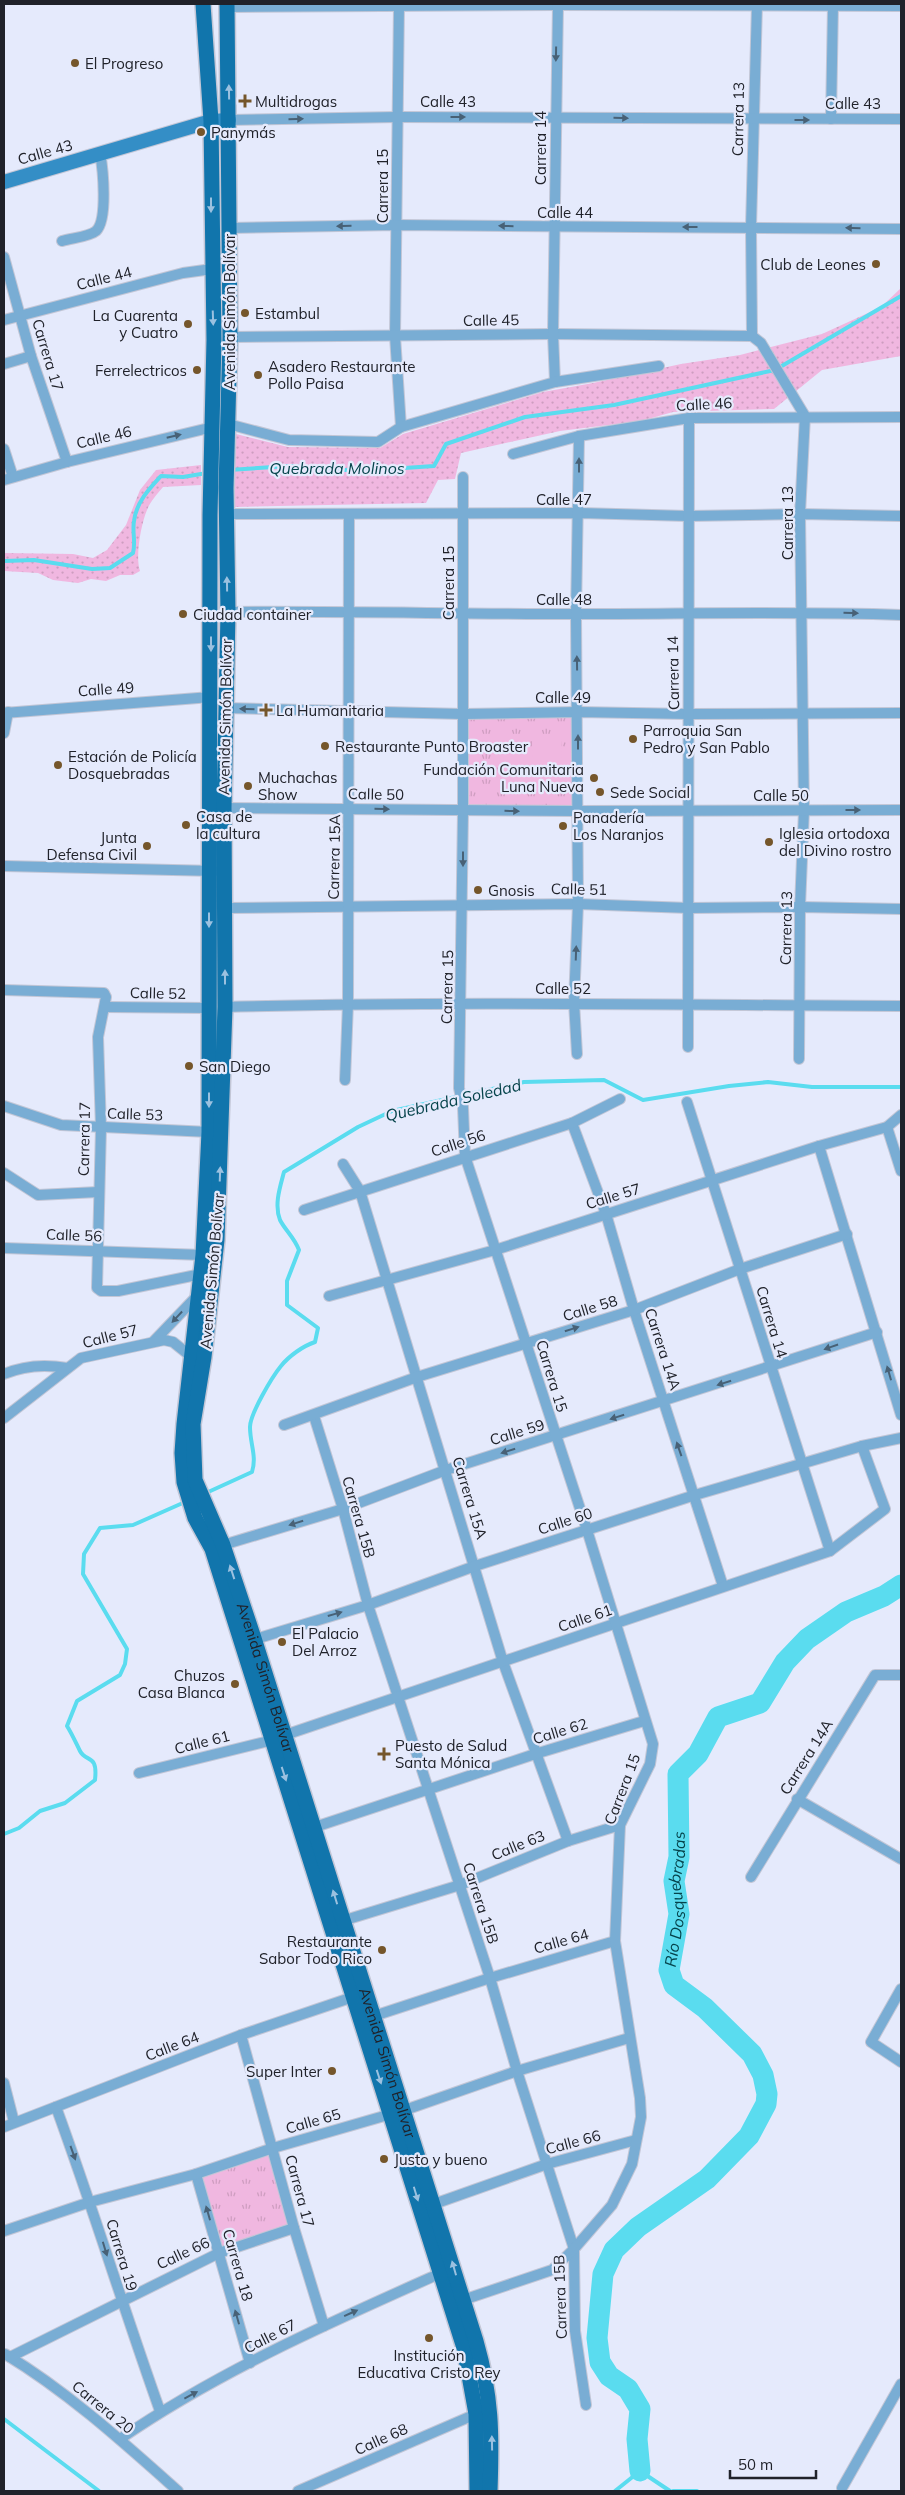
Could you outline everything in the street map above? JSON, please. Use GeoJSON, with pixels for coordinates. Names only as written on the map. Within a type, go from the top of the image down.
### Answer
{"type":"FeatureCollection","features":[{"type":"Feature","properties":{"kind":"main road","name":"Avenida Simón Bolívar"},"geometry":{"type":"LineString","coordinates":[[203,4],[211,122],[213,427],[220,451]]}},
{"type":"Feature","properties":{"kind":"main road","name":"Avenida Simón Bolívar"},"geometry":{"type":"LineString","coordinates":[[190,1481],[193,1424],[204,1357],[217,1240],[225,1007],[225,871],[217,808],[211,697],[220,451],[228,424],[230,337],[227,6]]}},
{"type":"Feature","properties":{"kind":"main road"},"geometry":{"type":"LineString","coordinates":[[211,122],[229,228]]}},
{"type":"Feature","properties":{"kind":"main road","name":"Avenida Simón Bolívar"},"geometry":{"type":"LineString","coordinates":[[219,489],[226,514],[228,612],[225,708],[217,808],[208,872],[209,1132],[203,1255],[193,1358],[184,1424],[190,1481],[212,1549],[248,1641]]}},
{"type":"Feature","properties":{"kind":"main road","name":"Avenida Simón Bolívar"},"geometry":{"type":"LineString","coordinates":[[202,1516],[223,1544],[248,1641],[279,1737],[353,1997],[434,2204],[486,2379],[490,2403],[492,2450],[490,2491]]}},
{"type":"Feature","properties":{"kind":"main road","name":"Avenida Simón Bolívar"},"geometry":{"type":"LineString","coordinates":[[279,1737],[315,1827],[342,1921],[374,2016],[441,2273],[464,2348],[476,2414],[477,2491]]}},
{"type":"Feature","properties":{"kind":"street"},"geometry":{"type":"LineString","coordinates":[[227,6],[558,4],[833,4],[901,6]]}},
{"type":"Feature","properties":{"kind":"street","name":"Carrera 14"},"geometry":{"type":"LineString","coordinates":[[555,382],[553,334],[558,4]]}},
{"type":"Feature","properties":{"kind":"street","name":"Carrera 13"},"geometry":{"type":"LineString","coordinates":[[752,336],[751,227],[757,4]]}},
{"type":"Feature","properties":{"kind":"street"},"geometry":{"type":"LineString","coordinates":[[831,120],[833,4]]}},
{"type":"Feature","properties":{"kind":"street","name":"Carrera 15"},"geometry":{"type":"LineString","coordinates":[[399,5],[394,336],[401,427]]}},
{"type":"Feature","properties":{"kind":"street","name":"Calle 43"},"geometry":{"type":"LineString","coordinates":[[4,182],[211,122],[229,120],[398,117],[753,120],[901,119]]}},
{"type":"Feature","properties":{"kind":"street"},"geometry":{"type":"LineString","coordinates":[[62,241],[95,232],[100,226],[105,189],[100,153]]}},
{"type":"Feature","properties":{"kind":"street","name":"Calle 44"},"geometry":{"type":"LineString","coordinates":[[229,228],[397,224],[901,229]]}},
{"type":"Feature","properties":{"kind":"street","name":"Carrera 17"},"geometry":{"type":"LineString","coordinates":[[4,257],[31,356],[67,462]]}},
{"type":"Feature","properties":{"kind":"street","name":"Calle 44"},"geometry":{"type":"LineString","coordinates":[[4,320],[183,273],[212,269]]}},
{"type":"Feature","properties":{"kind":"street","name":"Calle 45"},"geometry":{"type":"LineString","coordinates":[[230,337],[553,334],[752,336]]}},
{"type":"Feature","properties":{"kind":"street"},"geometry":{"type":"LineString","coordinates":[[752,336],[760,343],[771,359],[805,416]]}},
{"type":"Feature","properties":{"kind":"street"},"geometry":{"type":"LineString","coordinates":[[4,364],[31,356]]}},
{"type":"Feature","properties":{"kind":"street"},"geometry":{"type":"LineString","coordinates":[[228,424],[289,440],[378,442],[401,427],[555,382],[659,366]]}},
{"type":"Feature","properties":{"kind":"street","name":"Carrera 13"},"geometry":{"type":"LineString","coordinates":[[799,1059],[800,907],[804,810],[800,514],[805,416]]}},
{"type":"Feature","properties":{"kind":"street","name":"Calle 46"},"geometry":{"type":"LineString","coordinates":[[513,454],[579,436],[689,418],[901,417]]}},
{"type":"Feature","properties":{"kind":"street","name":"Carrera 14"},"geometry":{"type":"LineString","coordinates":[[688,1047],[687,612],[689,418]]}},
{"type":"Feature","properties":{"kind":"street","name":"Calle 46"},"geometry":{"type":"LineString","coordinates":[[8,479],[67,462],[213,427]]}},
{"type":"Feature","properties":{"kind":"street"},"geometry":{"type":"LineString","coordinates":[[577,1054],[574,1002],[578,904],[576,614],[580,513],[579,436]]}},
{"type":"Feature","properties":{"kind":"street"},"geometry":{"type":"LineString","coordinates":[[4,449],[8,479]]}},
{"type":"Feature","properties":{"kind":"street","name":"Carrera 15"},"geometry":{"type":"LineString","coordinates":[[463,477],[462,1004],[459,1088],[463,1107],[465,1156],[554,1436],[587,1530],[614,1624],[653,1744],[650,1764],[620,1825],[615,1941],[629,2038],[637,2071],[641,2117],[632,2164],[612,2205],[574,2249]]}},
{"type":"Feature","properties":{"kind":"street","name":"Calle 47"},"geometry":{"type":"LineString","coordinates":[[226,514],[580,513],[688,516],[800,514],[901,516]]}},
{"type":"Feature","properties":{"kind":"street","name":"Carrera 15A"},"geometry":{"type":"LineString","coordinates":[[345,1080],[348,1004],[349,514]]}},
{"type":"Feature","properties":{"kind":"street","name":"Calle 48"},"geometry":{"type":"LineString","coordinates":[[228,612],[348,611],[576,614],[802,611],[901,615]]}},
{"type":"Feature","properties":{"kind":"street","name":"Calle 49"},"geometry":{"type":"LineString","coordinates":[[6,712],[211,697]]}},
{"type":"Feature","properties":{"kind":"street","name":"Calle 49"},"geometry":{"type":"LineString","coordinates":[[225,708],[463,714],[578,712],[688,714],[901,713]]}},
{"type":"Feature","properties":{"kind":"street"},"geometry":{"type":"LineString","coordinates":[[4,733],[6,712]]}},
{"type":"Feature","properties":{"kind":"street","name":"Calle 50"},"geometry":{"type":"LineString","coordinates":[[217,808],[577,811],[901,810]]}},
{"type":"Feature","properties":{"kind":"street"},"geometry":{"type":"LineString","coordinates":[[4,866],[225,871]]}},
{"type":"Feature","properties":{"kind":"street","name":"Calle 51"},"geometry":{"type":"LineString","coordinates":[[226,908],[578,904],[689,908],[800,907],[901,909]]}},
{"type":"Feature","properties":{"kind":"street","name":"Carrera 17"},"geometry":{"type":"LineString","coordinates":[[4,990],[104,993],[106,997],[98,1037],[101,1128],[96,1288],[101,1291],[118,1291],[200,1274]]}},
{"type":"Feature","properties":{"kind":"street","name":"Calle 52"},"geometry":{"type":"LineString","coordinates":[[225,1007],[574,1002],[687,1005],[901,1006]]}},
{"type":"Feature","properties":{"kind":"street","name":"Calle 52"},"geometry":{"type":"LineString","coordinates":[[105,1007],[210,1008]]}},
{"type":"Feature","properties":{"kind":"street","name":"Calle 56"},"geometry":{"type":"LineString","coordinates":[[304,1210],[465,1156],[572,1123],[620,1099]]}},
{"type":"Feature","properties":{"kind":"street","name":"Carrera 14"},"geometry":{"type":"LineString","coordinates":[[687,1102],[830,1551]]}},
{"type":"Feature","properties":{"kind":"street","name":"Calle 53"},"geometry":{"type":"LineString","coordinates":[[4,1106],[61,1125],[209,1132]]}},
{"type":"Feature","properties":{"kind":"street","name":"Calle 57"},"geometry":{"type":"LineString","coordinates":[[329,1296],[495,1250],[819,1146],[886,1127],[901,1116]]}},
{"type":"Feature","properties":{"kind":"street","name":"Carrera 14A"},"geometry":{"type":"LineString","coordinates":[[572,1123],[606,1214],[634,1310],[723,1586]]}},
{"type":"Feature","properties":{"kind":"street"},"geometry":{"type":"LineString","coordinates":[[886,1127],[901,1171]]}},
{"type":"Feature","properties":{"kind":"street"},"geometry":{"type":"LineString","coordinates":[[819,1146],[901,1415]]}},
{"type":"Feature","properties":{"kind":"street","name":"Carrera 15A"},"geometry":{"type":"LineString","coordinates":[[343,1164],[360,1191],[503,1662],[568,1841]]}},
{"type":"Feature","properties":{"kind":"street"},"geometry":{"type":"LineString","coordinates":[[4,1173],[38,1195],[98,1192]]}},
{"type":"Feature","properties":{"kind":"street","name":"Calle 58"},"geometry":{"type":"LineString","coordinates":[[284,1425],[314,1416],[418,1377],[634,1310],[740,1269],[847,1234]]}},
{"type":"Feature","properties":{"kind":"street","name":"Calle 56"},"geometry":{"type":"LineString","coordinates":[[4,1248],[203,1255]]}},
{"type":"Feature","properties":{"kind":"street","name":"Calle 57"},"geometry":{"type":"LineString","coordinates":[[154,1341],[199,1293]]}},
{"type":"Feature","properties":{"kind":"street","name":"Calle 59"},"geometry":{"type":"LineString","coordinates":[[223,1544],[343,1509],[446,1470],[771,1368],[877,1332]]}},
{"type":"Feature","properties":{"kind":"street","name":"Calle 57"},"geometry":{"type":"LineString","coordinates":[[4,1418],[81,1358],[154,1341],[173,1342],[193,1358]]}},
{"type":"Feature","properties":{"kind":"street"},"geometry":{"type":"LineString","coordinates":[[4,1374],[28,1366],[52,1365],[67,1368]]}},
{"type":"Feature","properties":{"kind":"street","name":"Carrera 15B"},"geometry":{"type":"LineString","coordinates":[[314,1416],[343,1509],[368,1605],[490,1978],[516,2072],[574,2249],[575,2331],[586,2405]]}},
{"type":"Feature","properties":{"kind":"street","name":"Calle 60"},"geometry":{"type":"LineString","coordinates":[[248,1641],[368,1605],[475,1566],[695,1495],[862,1446],[901,1438]]}},
{"type":"Feature","properties":{"kind":"street","name":"Calle 61"},"geometry":{"type":"LineString","coordinates":[[139,1773],[279,1737],[830,1551],[885,1509],[862,1446]]}},
{"type":"Feature","properties":{"kind":"street","name":"Carrera 14A"},"geometry":{"type":"LineString","coordinates":[[751,1877],[875,1676],[901,1675]]}},
{"type":"Feature","properties":{"kind":"street","name":"Calle 62"},"geometry":{"type":"LineString","coordinates":[[315,1827],[535,1754],[644,1721]]}},
{"type":"Feature","properties":{"kind":"street"},"geometry":{"type":"LineString","coordinates":[[797,1800],[901,1859]]}},
{"type":"Feature","properties":{"kind":"street","name":"Calle 63"},"geometry":{"type":"LineString","coordinates":[[342,1921],[460,1885],[568,1841],[620,1825]]}},
{"type":"Feature","properties":{"kind":"street","name":"Calle 64"},"geometry":{"type":"LineString","coordinates":[[374,2016],[490,1978],[615,1941]]}},
{"type":"Feature","properties":{"kind":"street"},"geometry":{"type":"LineString","coordinates":[[901,1989],[871,2042],[901,2062]]}},
{"type":"Feature","properties":{"kind":"street","name":"Calle 64"},"geometry":{"type":"LineString","coordinates":[[4,2127],[241,2035],[353,1997]]}},
{"type":"Feature","properties":{"kind":"street","name":"Carrera 17"},"geometry":{"type":"LineString","coordinates":[[241,2035],[294,2228],[324,2326]]}},
{"type":"Feature","properties":{"kind":"street","name":"Calle 65"},"geometry":{"type":"LineString","coordinates":[[4,2231],[90,2202],[196,2174],[273,2148],[398,2112],[516,2072],[629,2038]]}},
{"type":"Feature","properties":{"kind":"street"},"geometry":{"type":"LineString","coordinates":[[4,2083],[14,2122]]}},
{"type":"Feature","properties":{"kind":"street","name":"Carrera 19"},"geometry":{"type":"LineString","coordinates":[[56,2107],[90,2202],[120,2300],[160,2411]]}},
{"type":"Feature","properties":{"kind":"street","name":"Calle 66"},"geometry":{"type":"LineString","coordinates":[[434,2204],[547,2164],[636,2140]]}},
{"type":"Feature","properties":{"kind":"street","name":"Carrera 18"},"geometry":{"type":"LineString","coordinates":[[196,2174],[250,2364]]}},
{"type":"Feature","properties":{"kind":"street","name":"Calle 66"},"geometry":{"type":"LineString","coordinates":[[7,2355],[219,2253],[294,2228]]}},
{"type":"Feature","properties":{"kind":"street"},"geometry":{"type":"LineString","coordinates":[[462,2300],[552,2270],[574,2249]]}},
{"type":"Feature","properties":{"kind":"street","name":"Calle 67"},"geometry":{"type":"LineString","coordinates":[[120,2438],[160,2411],[250,2364],[324,2326],[441,2273]]}},
{"type":"Feature","properties":{"kind":"street","name":"Carrera 20"},"geometry":{"type":"LineString","coordinates":[[7,2355],[38,2375],[120,2438],[178,2491]]}},
{"type":"Feature","properties":{"kind":"street"},"geometry":{"type":"LineString","coordinates":[[842,2488],[901,2384]]}},
{"type":"Feature","properties":{"kind":"street","name":"Calle 68"},"geometry":{"type":"LineString","coordinates":[[298,2491],[476,2414]]}},
{"type":"Feature","properties":{"kind":"green space"},"geometry":{"type":"Polygon","coordinates":[[[901,288],[901,356],[822,370],[774,409],[673,412],[641,421],[560,431],[461,453],[455,479],[438,480],[426,503],[235,507],[228,432],[288,447],[380,448],[403,434],[543,392],[681,364],[740,355],[822,334],[881,307],[901,288]]]}},
{"type":"Feature","properties":{"kind":"green space"},"geometry":{"type":"Polygon","coordinates":[[[201,465],[201,485],[163,487],[150,504],[139,540],[138,558],[140,571],[133,575],[120,575],[106,581],[91,579],[78,583],[53,580],[38,573],[4,571],[4,553],[73,554],[93,558],[107,550],[126,525],[140,490],[156,470],[201,465]]]}},
{"type":"Feature","properties":{"kind":"green space"},"geometry":{"type":"Polygon","coordinates":[[[578,712],[577,811],[463,810],[463,714],[578,712]]]}},
{"type":"Feature","properties":{"kind":"green space"},"geometry":{"type":"Polygon","coordinates":[[[533,739],[562,739],[560,794],[532,793],[533,739]]]}},
{"type":"Feature","properties":{"kind":"green space"},"geometry":{"type":"Polygon","coordinates":[[[501,740],[524,740],[523,785],[500,785],[501,740]]]}},
{"type":"Feature","properties":{"kind":"green space"},"geometry":{"type":"Polygon","coordinates":[[[273,2148],[294,2228],[219,2253],[196,2174],[273,2148]]]}},
{"type":"Feature","properties":{"kind":"waterway","name":"Quebrada Molinos"},"geometry":{"type":"LineString","coordinates":[[229,470],[289,466],[360,471],[434,466],[446,444],[525,417],[614,405],[775,370],[901,296]]}},
{"type":"Feature","properties":{"kind":"waterway","name":"Quebrada Molinos"},"geometry":{"type":"LineString","coordinates":[[4,561],[34,560],[92,569],[110,568],[133,553],[137,508],[161,476],[183,477],[207,473]]}},
{"type":"Feature","properties":{"kind":"waterway","name":"Quebrada Soledad"},"geometry":{"type":"LineString","coordinates":[[206,1493],[252,1472],[254,1455],[250,1427],[257,1405],[272,1378],[284,1362],[301,1349],[315,1342],[318,1328],[287,1305],[287,1281],[299,1250],[295,1241],[282,1224],[278,1214],[278,1196],[284,1172],[358,1127],[392,1111],[524,1082],[604,1080],[643,1100],[729,1086],[768,1082],[812,1087],[901,1087]]}},
{"type":"Feature","properties":{"kind":"waterway","name":"Quebrada Soledad"},"geometry":{"type":"LineString","coordinates":[[4,1834],[19,1828],[40,1811],[65,1803],[95,1780],[95,1766],[93,1762],[82,1755],[67,1726],[77,1701],[120,1675],[125,1664],[127,1649],[83,1574],[84,1554],[100,1528],[133,1525],[185,1502]]}},
{"type":"Feature","properties":{"kind":"waterway","name":"Río Dosquebradas"},"geometry":{"type":"LineString","coordinates":[[640,2471],[637,2439],[640,2409],[628,2389],[609,2376],[600,2362],[597,2338],[603,2274],[614,2250],[638,2227],[707,2179],[749,2136],[766,2104],[767,2094],[763,2075],[752,2054],[705,2008],[674,1985],[669,1970],[679,1914],[674,1881],[679,1857],[678,1774],[698,1754],[718,1717],[760,1703],[785,1662],[807,1639],[846,1612],[884,1596],[901,1585]]}},
{"type":"Feature","properties":{"kind":"waterway"},"geometry":{"type":"LineString","coordinates":[[4,2419],[99,2491]]}},
{"type":"Feature","properties":{"kind":"waterway","name":"Río Dosquebradas"},"geometry":{"type":"LineString","coordinates":[[615,2491],[640,2471],[670,2491]]}},
{"type":"Feature","properties":{"kind":"waterway"},"geometry":{"type":"LineString","coordinates":[[673,2491],[697,2491]]}},
{"type":"Feature","properties":{"kind":"place","name":"El Progreso"},"geometry":{"type":"Point","coordinates":[75,63]}},
{"type":"Feature","properties":{"kind":"place","name":"Multidrogas"},"geometry":{"type":"Point","coordinates":[245,101]}},
{"type":"Feature","properties":{"kind":"place","name":"Panymás"},"geometry":{"type":"Point","coordinates":[201,132]}},
{"type":"Feature","properties":{"kind":"place","name":"Club de Leones"},"geometry":{"type":"Point","coordinates":[876,264]}},
{"type":"Feature","properties":{"kind":"place","name":"Estambul"},"geometry":{"type":"Point","coordinates":[245,313]}},
{"type":"Feature","properties":{"kind":"place","name":"La Cuarenta y Cuatro"},"geometry":{"type":"Point","coordinates":[188,324]}},
{"type":"Feature","properties":{"kind":"place","name":"Ferrelectricos"},"geometry":{"type":"Point","coordinates":[197,370]}},
{"type":"Feature","properties":{"kind":"place","name":"Asadero Restaurante Pollo Paisa"},"geometry":{"type":"Point","coordinates":[258,375]}},
{"type":"Feature","properties":{"kind":"place","name":"Ciudad container"},"geometry":{"type":"Point","coordinates":[183,614]}},
{"type":"Feature","properties":{"kind":"place","name":"La Humanitaria"},"geometry":{"type":"Point","coordinates":[266,710]}},
{"type":"Feature","properties":{"kind":"place","name":"Parroquia San Pedro y San Pablo"},"geometry":{"type":"Point","coordinates":[633,739]}},
{"type":"Feature","properties":{"kind":"place","name":"Restaurante Punto Broaster"},"geometry":{"type":"Point","coordinates":[325,746]}},
{"type":"Feature","properties":{"kind":"place","name":"Estación de Policía Dosquebradas"},"geometry":{"type":"Point","coordinates":[58,765]}},
{"type":"Feature","properties":{"kind":"place","name":"Fundación Comunitaria Luna Nueva"},"geometry":{"type":"Point","coordinates":[594,778]}},
{"type":"Feature","properties":{"kind":"place","name":"Muchachas Show"},"geometry":{"type":"Point","coordinates":[248,786]}},
{"type":"Feature","properties":{"kind":"place","name":"Sede Social"},"geometry":{"type":"Point","coordinates":[600,792]}},
{"type":"Feature","properties":{"kind":"place","name":"Casa de la cultura"},"geometry":{"type":"Point","coordinates":[186,825]}},
{"type":"Feature","properties":{"kind":"place","name":"Panadería Los Naranjos"},"geometry":{"type":"Point","coordinates":[563,826]}},
{"type":"Feature","properties":{"kind":"place","name":"Iglesia ortodoxa del Divino rostro"},"geometry":{"type":"Point","coordinates":[769,842]}},
{"type":"Feature","properties":{"kind":"place","name":"Junta Defensa Civil"},"geometry":{"type":"Point","coordinates":[147,846]}},
{"type":"Feature","properties":{"kind":"place","name":"Gnosis"},"geometry":{"type":"Point","coordinates":[478,890]}},
{"type":"Feature","properties":{"kind":"place","name":"San Diego"},"geometry":{"type":"Point","coordinates":[189,1066]}},
{"type":"Feature","properties":{"kind":"place","name":"El Palacio Del Arroz"},"geometry":{"type":"Point","coordinates":[282,1642]}},
{"type":"Feature","properties":{"kind":"place","name":"Chuzos Casa Blanca"},"geometry":{"type":"Point","coordinates":[235,1684]}},
{"type":"Feature","properties":{"kind":"place","name":"Puesto de Salud Santa Mónica"},"geometry":{"type":"Point","coordinates":[384,1754]}},
{"type":"Feature","properties":{"kind":"place","name":"Restaurante Sabor Todo Rico"},"geometry":{"type":"Point","coordinates":[382,1950]}},
{"type":"Feature","properties":{"kind":"place","name":"Super Inter"},"geometry":{"type":"Point","coordinates":[332,2071]}},
{"type":"Feature","properties":{"kind":"place","name":"Justo y bueno"},"geometry":{"type":"Point","coordinates":[384,2159]}},
{"type":"Feature","properties":{"kind":"place","name":"Institución Educativa Cristo Rey"},"geometry":{"type":"Point","coordinates":[429,2338]}}]}
